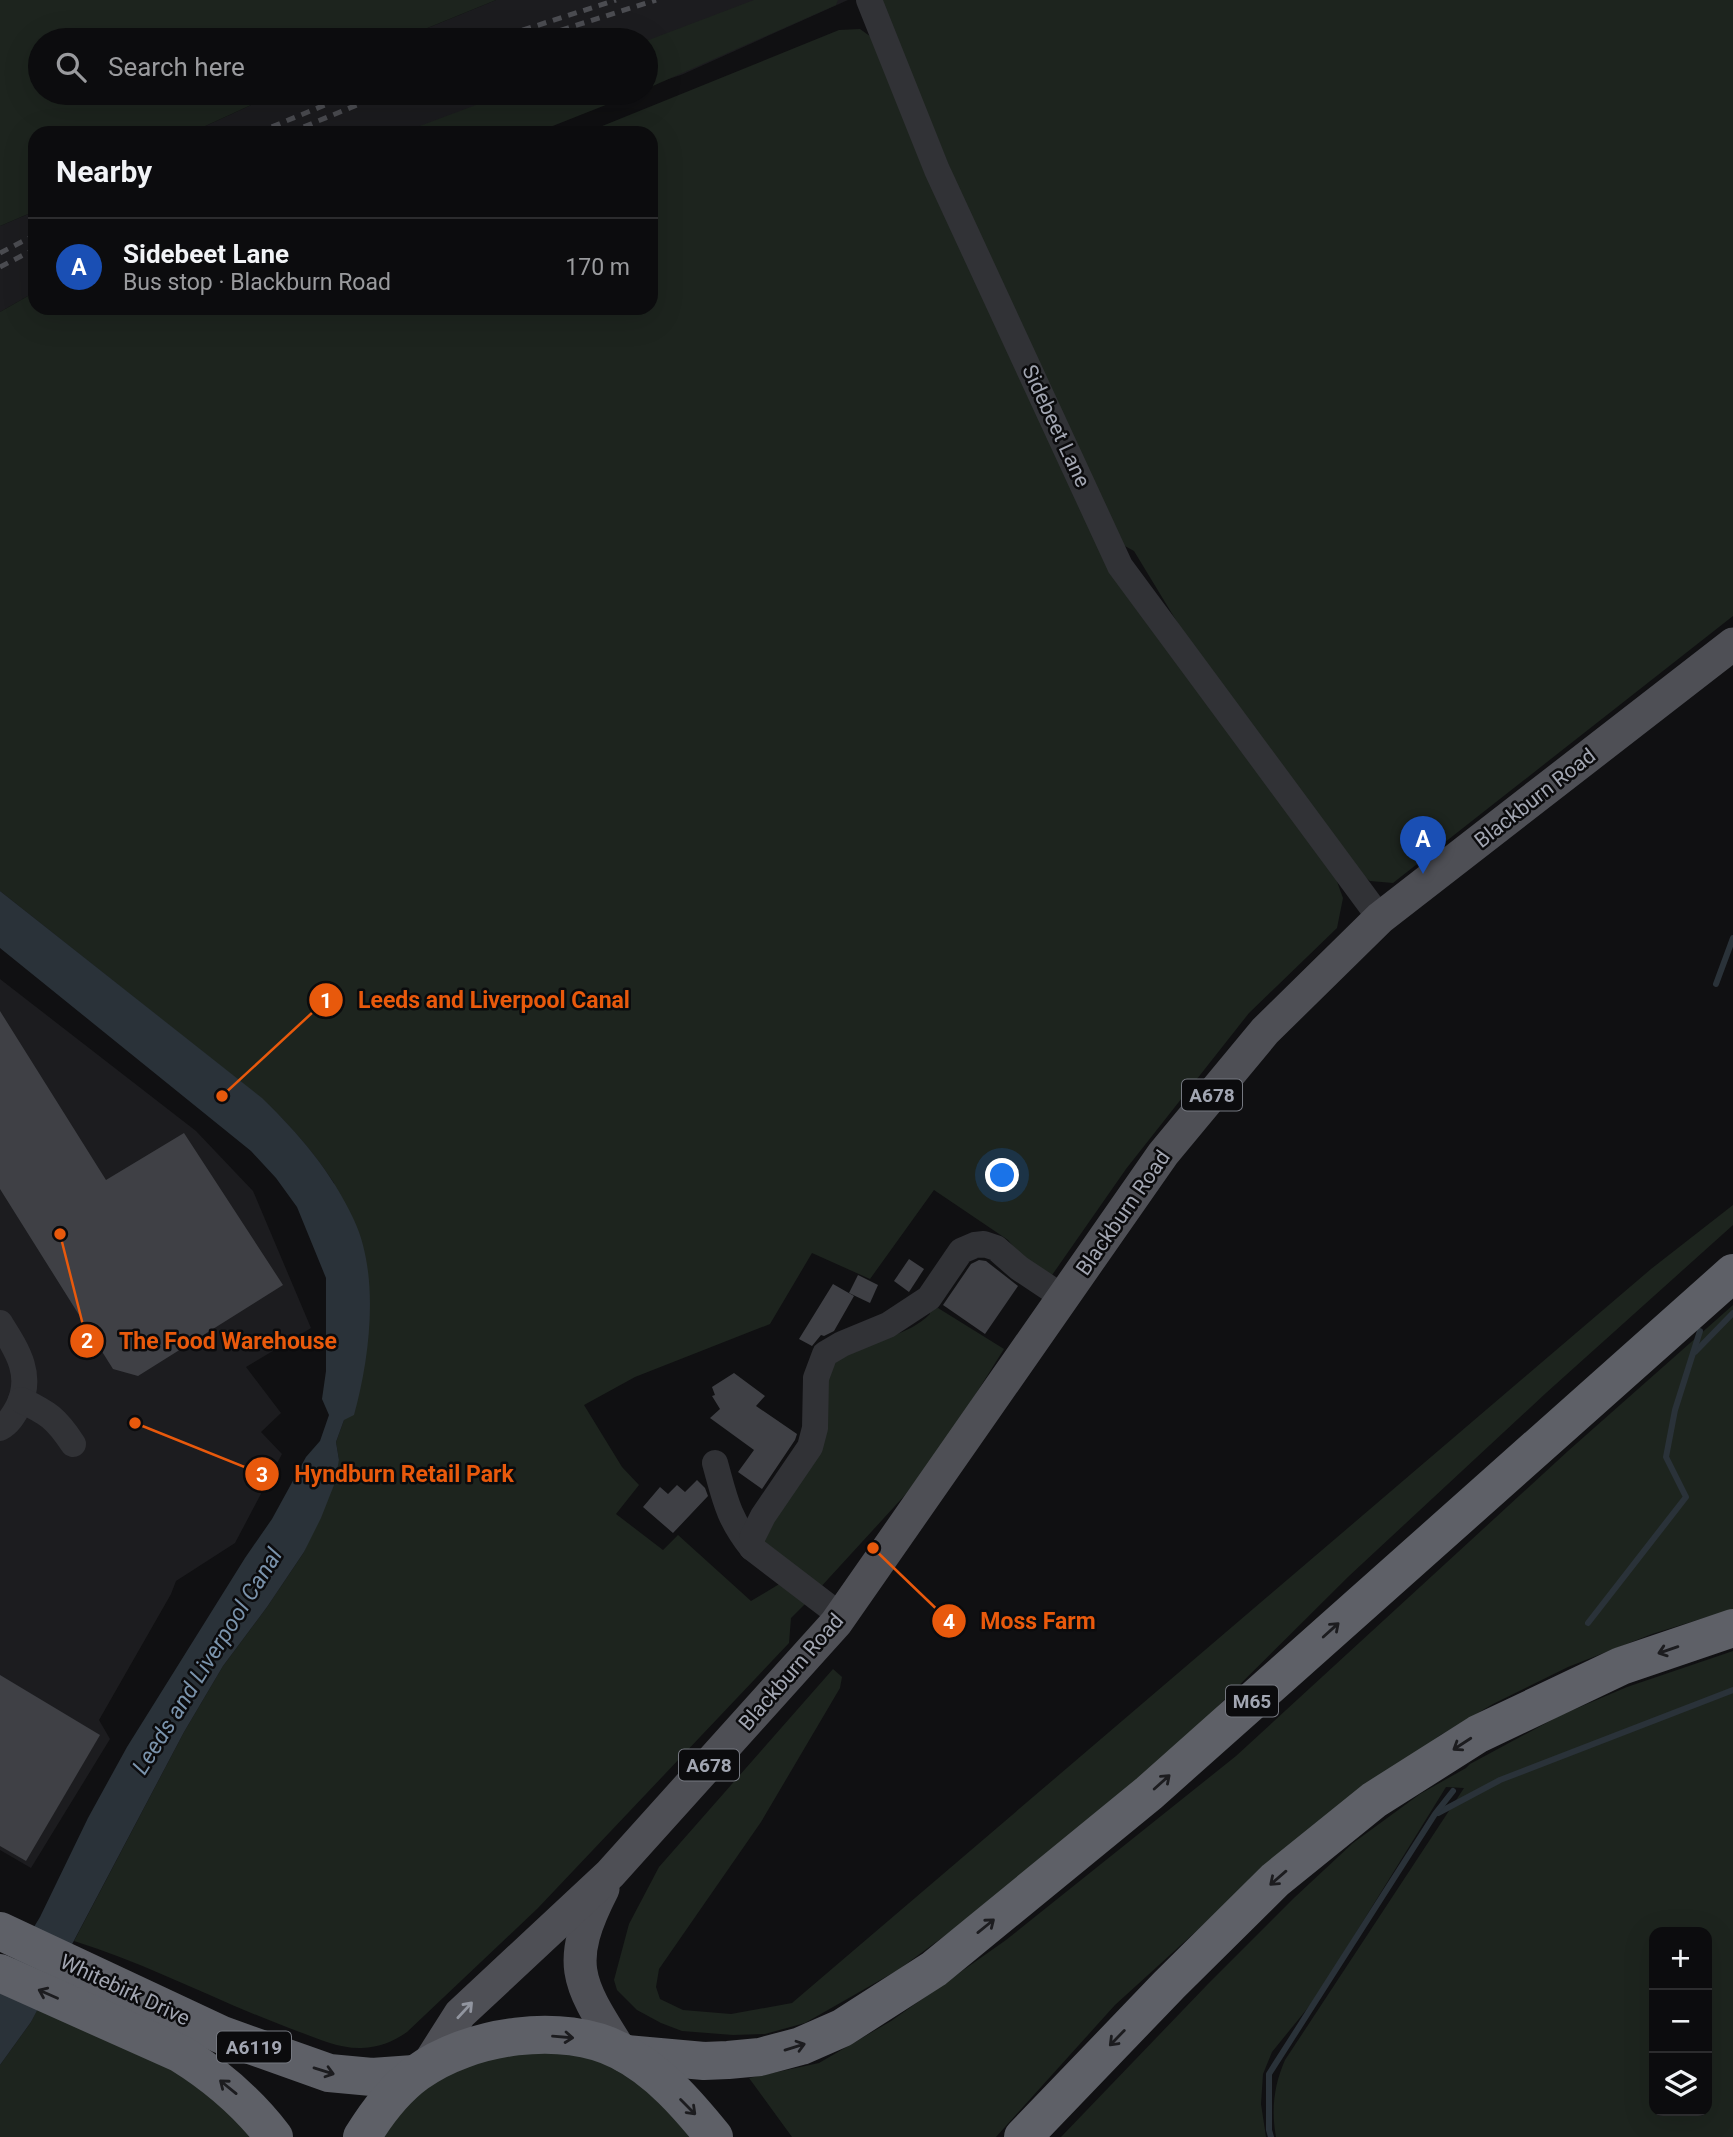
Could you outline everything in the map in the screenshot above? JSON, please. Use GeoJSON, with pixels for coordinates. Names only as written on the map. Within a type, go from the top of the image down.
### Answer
{"type":"FeatureCollection","features":[{"type":"Feature","properties":{"kind":"highway","name":"M65"},"geometry":{"type":"LineString","coordinates":[[623,2052],[704,2061],[760,2057],[801,2046],[842,2028],[934,1969],[1149,1793],[1733,1273]]}},
{"type":"Feature","properties":{"kind":"highway"},"geometry":{"type":"LineString","coordinates":[[1023,2137],[1169,1985],[1275,1880],[1374,1800],[1478,1734],[1621,1666],[1733,1628]]}},
{"type":"Feature","properties":{"kind":"highway","name":"Whitebirk Drive"},"geometry":{"type":"LineString","coordinates":[[0,1931],[204,2068],[237,2094],[274,2137]]}},
{"type":"Feature","properties":{"kind":"highway","name":"Whitebirk Drive"},"geometry":{"type":"LineString","coordinates":[[0,1973],[100,1997],[222,2035],[329,2073],[372,2077],[420,2070]]}},
{"type":"Feature","properties":{"kind":"highway","name":"A678"},"geometry":{"type":"LineString","coordinates":[[362,2137],[391,2097],[420,2070],[468,2048],[498,2039],[560,2036],[587,2039],[623,2052],[655,2075],[714,2137]]}},
{"type":"Feature","properties":{"kind":"main road","name":"Blackburn Road"},"geometry":{"type":"LineString","coordinates":[[420,2070],[460,2014],[610,1874],[841,1616],[1163,1154],[1265,1031],[1380,918],[1733,644]]}},
{"type":"Feature","properties":{"kind":"main road","name":"Blackburn Road"},"geometry":{"type":"LineString","coordinates":[[610,1874],[590,1913],[579,1962],[586,1993],[623,2052]]}},
{"type":"Feature","properties":{"kind":"street","name":"Sidebeet Lane"},"geometry":{"type":"LineString","coordinates":[[869,0],[937,170],[1120,566],[1380,918]]}},
{"type":"Feature","properties":{"kind":"street"},"geometry":{"type":"LineString","coordinates":[[752,1548],[755,1530],[810,1447],[814,1427],[816,1378],[825,1354],[842,1343],[888,1325],[929,1297],[961,1251],[975,1245],[984,1244],[996,1248],[1019,1268],[1064,1298]]}},
{"type":"Feature","properties":{"kind":"street"},"geometry":{"type":"LineString","coordinates":[[0,1323],[17,1350],[25,1371],[21,1399],[8,1423],[0,1428]]}},
{"type":"Feature","properties":{"kind":"street"},"geometry":{"type":"LineString","coordinates":[[21,1399],[47,1412],[61,1424],[73,1444]]}},
{"type":"Feature","properties":{"kind":"street"},"geometry":{"type":"LineString","coordinates":[[715,1463],[736,1528],[752,1548],[841,1616]]}},
{"type":"Feature","properties":{"kind":"shaded area"},"geometry":{"type":"Polygon","coordinates":[[[0,0],[496,0],[427,28],[28,28],[28,105],[251,105],[205,126],[28,126],[28,214],[0,226],[0,0]]]}},
{"type":"Feature","properties":{"kind":"shaded area"},"geometry":{"type":"Polygon","coordinates":[[[496,0],[848,0],[681,75],[658,82],[658,28],[427,28],[496,0]]]}},
{"type":"Feature","properties":{"kind":"shaded area"},"geometry":{"type":"Polygon","coordinates":[[[754,0],[838,0],[836,5],[658,84],[658,36],[754,0]]]}},
{"type":"Feature","properties":{"kind":"shaded area"},"geometry":{"type":"Polygon","coordinates":[[[880,0],[1733,0],[1733,616],[1393,883],[1370,881],[1358,872],[1188,640],[1134,551],[1123,545],[1009,310],[880,0]]]}},
{"type":"Feature","properties":{"kind":"shaded area"},"geometry":{"type":"Polygon","coordinates":[[[860,29],[881,44],[1127,593],[1335,876],[1343,898],[1337,928],[1249,1013],[1126,1169],[1050,1278],[1028,1264],[1008,1240],[934,1190],[870,1279],[812,1253],[770,1324],[635,1377],[584,1405],[622,1467],[639,1485],[616,1514],[663,1550],[678,1535],[751,1601],[781,1583],[805,1604],[791,1618],[789,1643],[538,1908],[407,2032],[391,2041],[362,2048],[334,2044],[262,2017],[129,1960],[74,1941],[184,1732],[223,1666],[304,1552],[339,1460],[336,1442],[344,1420],[334,1183],[300,1138],[261,1098],[0,891],[0,312],[28,296],[28,315],[658,315],[658,126],[602,126],[839,30],[860,29]]]}},
{"type":"Feature","properties":{"kind":"shaded area"},"geometry":{"type":"Polygon","coordinates":[[[251,105],[585,105],[517,126],[205,126],[251,105]]]}},
{"type":"Feature","properties":{"kind":"shaded area"},"geometry":{"type":"Polygon","coordinates":[[[476,105],[606,105],[553,126],[420,126],[476,105]]]}},
{"type":"Feature","properties":{"kind":"shaded area"},"geometry":{"type":"Polygon","coordinates":[[[28,214],[28,296],[0,312],[0,226],[28,214]]]}},
{"type":"Feature","properties":{"kind":"shaded area"},"geometry":{"type":"Polygon","coordinates":[[[0,979],[196,1131],[253,1191],[311,1328],[246,1367],[281,1413],[261,1432],[282,1454],[235,1543],[176,1581],[99,1720],[110,1739],[31,1868],[0,1850],[0,979]]]}},
{"type":"Feature","properties":{"kind":"shaded area"},"geometry":{"type":"Polygon","coordinates":[[[1733,1205],[1733,1225],[1546,1393],[1349,1576],[1152,1772],[1014,1885],[898,1970],[805,2023],[765,2034],[733,2035],[682,2031],[637,2010],[617,1990],[614,1980],[629,1924],[659,1867],[833,1669],[842,1677],[840,1688],[761,1822],[659,1969],[656,1987],[660,1999],[683,2010],[731,2014],[792,2003],[1651,1269],[1733,1205]]]}},
{"type":"Feature","properties":{"kind":"shaded area"},"geometry":{"type":"Polygon","coordinates":[[[1733,1305],[1733,1609],[1652,1634],[1568,1667],[1493,1704],[1439,1736],[1258,1875],[1115,2005],[996,2137],[792,2137],[749,2078],[819,2063],[891,2021],[1006,1940],[1236,1756],[1568,1451],[1733,1305]]]}},
{"type":"Feature","properties":{"kind":"shaded area"},"geometry":{"type":"Polygon","coordinates":[[[938,1308],[1004,1349],[950,1435],[905,1495],[818,1590],[764,1548],[762,1535],[834,1365],[843,1350],[900,1333],[930,1314],[929,1310],[938,1308]]]}},
{"type":"Feature","properties":{"kind":"shaded area"},"geometry":{"type":"Polygon","coordinates":[[[1733,1651],[1733,2137],[1276,2137],[1274,2098],[1285,2060],[1464,1788],[1446,1787],[1315,1999],[1272,2052],[1263,2074],[1261,2104],[1266,2137],[1061,2137],[1207,1985],[1353,1843],[1420,1794],[1561,1715],[1627,1687],[1733,1651]]]}},
{"type":"Feature","properties":{"kind":"shaded area"},"geometry":{"type":"Polygon","coordinates":[[[39,2006],[168,2058],[260,2137],[0,2137],[0,2065],[31,2022],[39,2006]]]}},
{"type":"Feature","properties":{"kind":"shaded area"},"geometry":{"type":"Polygon","coordinates":[[[587,2039],[714,2137],[362,2137],[414,2074],[587,2039]]]}},
{"type":"Feature","properties":{"kind":"water"},"geometry":{"type":"Polygon","coordinates":[[[0,891],[262,1098],[302,1140],[336,1186],[354,1220],[367,1266],[370,1317],[360,1393],[354,1415],[344,1420],[336,1442],[339,1460],[334,1485],[321,1518],[304,1552],[223,1666],[184,1732],[31,2022],[0,2065],[0,1983],[40,1917],[88,1818],[127,1747],[272,1519],[306,1457],[320,1441],[329,1415],[322,1399],[326,1371],[326,1278],[297,1207],[276,1178],[251,1151],[0,948],[0,891]]]}},
{"type":"Feature","properties":{"kind":"building"},"geometry":{"type":"Polygon","coordinates":[[[0,1011],[106,1180],[184,1133],[283,1285],[138,1376],[113,1369],[0,1189],[0,1011]]]}},
{"type":"Feature","properties":{"kind":"building"},"geometry":{"type":"Polygon","coordinates":[[[909,1259],[924,1269],[909,1292],[894,1281],[909,1259]]]}},
{"type":"Feature","properties":{"kind":"building"},"geometry":{"type":"Polygon","coordinates":[[[979,1260],[986,1261],[1018,1286],[985,1334],[943,1305],[971,1264],[979,1260]]]}},
{"type":"Feature","properties":{"kind":"building"},"geometry":{"type":"Polygon","coordinates":[[[858,1275],[878,1285],[870,1303],[849,1293],[858,1275]]]}},
{"type":"Feature","properties":{"kind":"building"},"geometry":{"type":"Polygon","coordinates":[[[833,1284],[854,1296],[834,1331],[821,1335],[812,1346],[799,1339],[833,1284]]]}},
{"type":"Feature","properties":{"kind":"building"},"geometry":{"type":"Polygon","coordinates":[[[734,1373],[765,1396],[756,1406],[797,1434],[762,1489],[738,1472],[754,1450],[710,1418],[720,1409],[712,1396],[715,1395],[712,1387],[734,1373]]]}},
{"type":"Feature","properties":{"kind":"building"},"geometry":{"type":"Polygon","coordinates":[[[697,1480],[708,1496],[673,1533],[643,1507],[660,1487],[668,1494],[677,1485],[685,1492],[697,1480]]]}},
{"type":"Feature","properties":{"kind":"building"},"geometry":{"type":"Polygon","coordinates":[[[0,1675],[100,1735],[26,1861],[0,1846],[0,1675]]]}},
{"type":"Feature","properties":{"kind":"waterway"},"geometry":{"type":"LineString","coordinates":[[1716,984],[1733,938]]}},
{"type":"Feature","properties":{"kind":"waterway"},"geometry":{"type":"LineString","coordinates":[[1695,1352],[1733,1313]]}},
{"type":"Feature","properties":{"kind":"waterway"},"geometry":{"type":"LineString","coordinates":[[1588,1623],[1686,1497],[1666,1457],[1675,1410],[1700,1331]]}},
{"type":"Feature","properties":{"kind":"waterway"},"geometry":{"type":"LineString","coordinates":[[1438,1813],[1500,1780],[1733,1690]]}},
{"type":"Feature","properties":{"kind":"waterway"},"geometry":{"type":"LineString","coordinates":[[1271,2137],[1269,2074],[1435,1814],[1453,1791]]}},
{"type":"Feature","properties":{"kind":"railway"},"geometry":{"type":"LineString","coordinates":[[529,28],[616,0]]}},
{"type":"Feature","properties":{"kind":"railway"},"geometry":{"type":"LineString","coordinates":[[568,28],[656,0]]}},
{"type":"Feature","properties":{"kind":"railway"},"geometry":{"type":"LineString","coordinates":[[274,126],[325,105]]}},
{"type":"Feature","properties":{"kind":"railway"},"geometry":{"type":"LineString","coordinates":[[306,126],[357,105]]}},
{"type":"Feature","properties":{"kind":"railway"},"geometry":{"type":"LineString","coordinates":[[0,253],[28,239]]}},
{"type":"Feature","properties":{"kind":"railway"},"geometry":{"type":"LineString","coordinates":[[0,267],[28,253]]}},
{"type":"Feature","properties":{"kind":"place","name":"Sidebeet Lane"},"geometry":{"type":"Point","coordinates":[1423,874]}},
{"type":"Feature","properties":{"kind":"place","name":"Leeds and Liverpool Canal"},"geometry":{"type":"Point","coordinates":[222,1096]}},
{"type":"Feature","properties":{"kind":"place","name":"The Food Warehouse"},"geometry":{"type":"Point","coordinates":[60,1234]}},
{"type":"Feature","properties":{"kind":"place","name":"Hyndburn Retail Park"},"geometry":{"type":"Point","coordinates":[135,1423]}},
{"type":"Feature","properties":{"kind":"place","name":"Moss Farm"},"geometry":{"type":"Point","coordinates":[873,1548]}}]}
